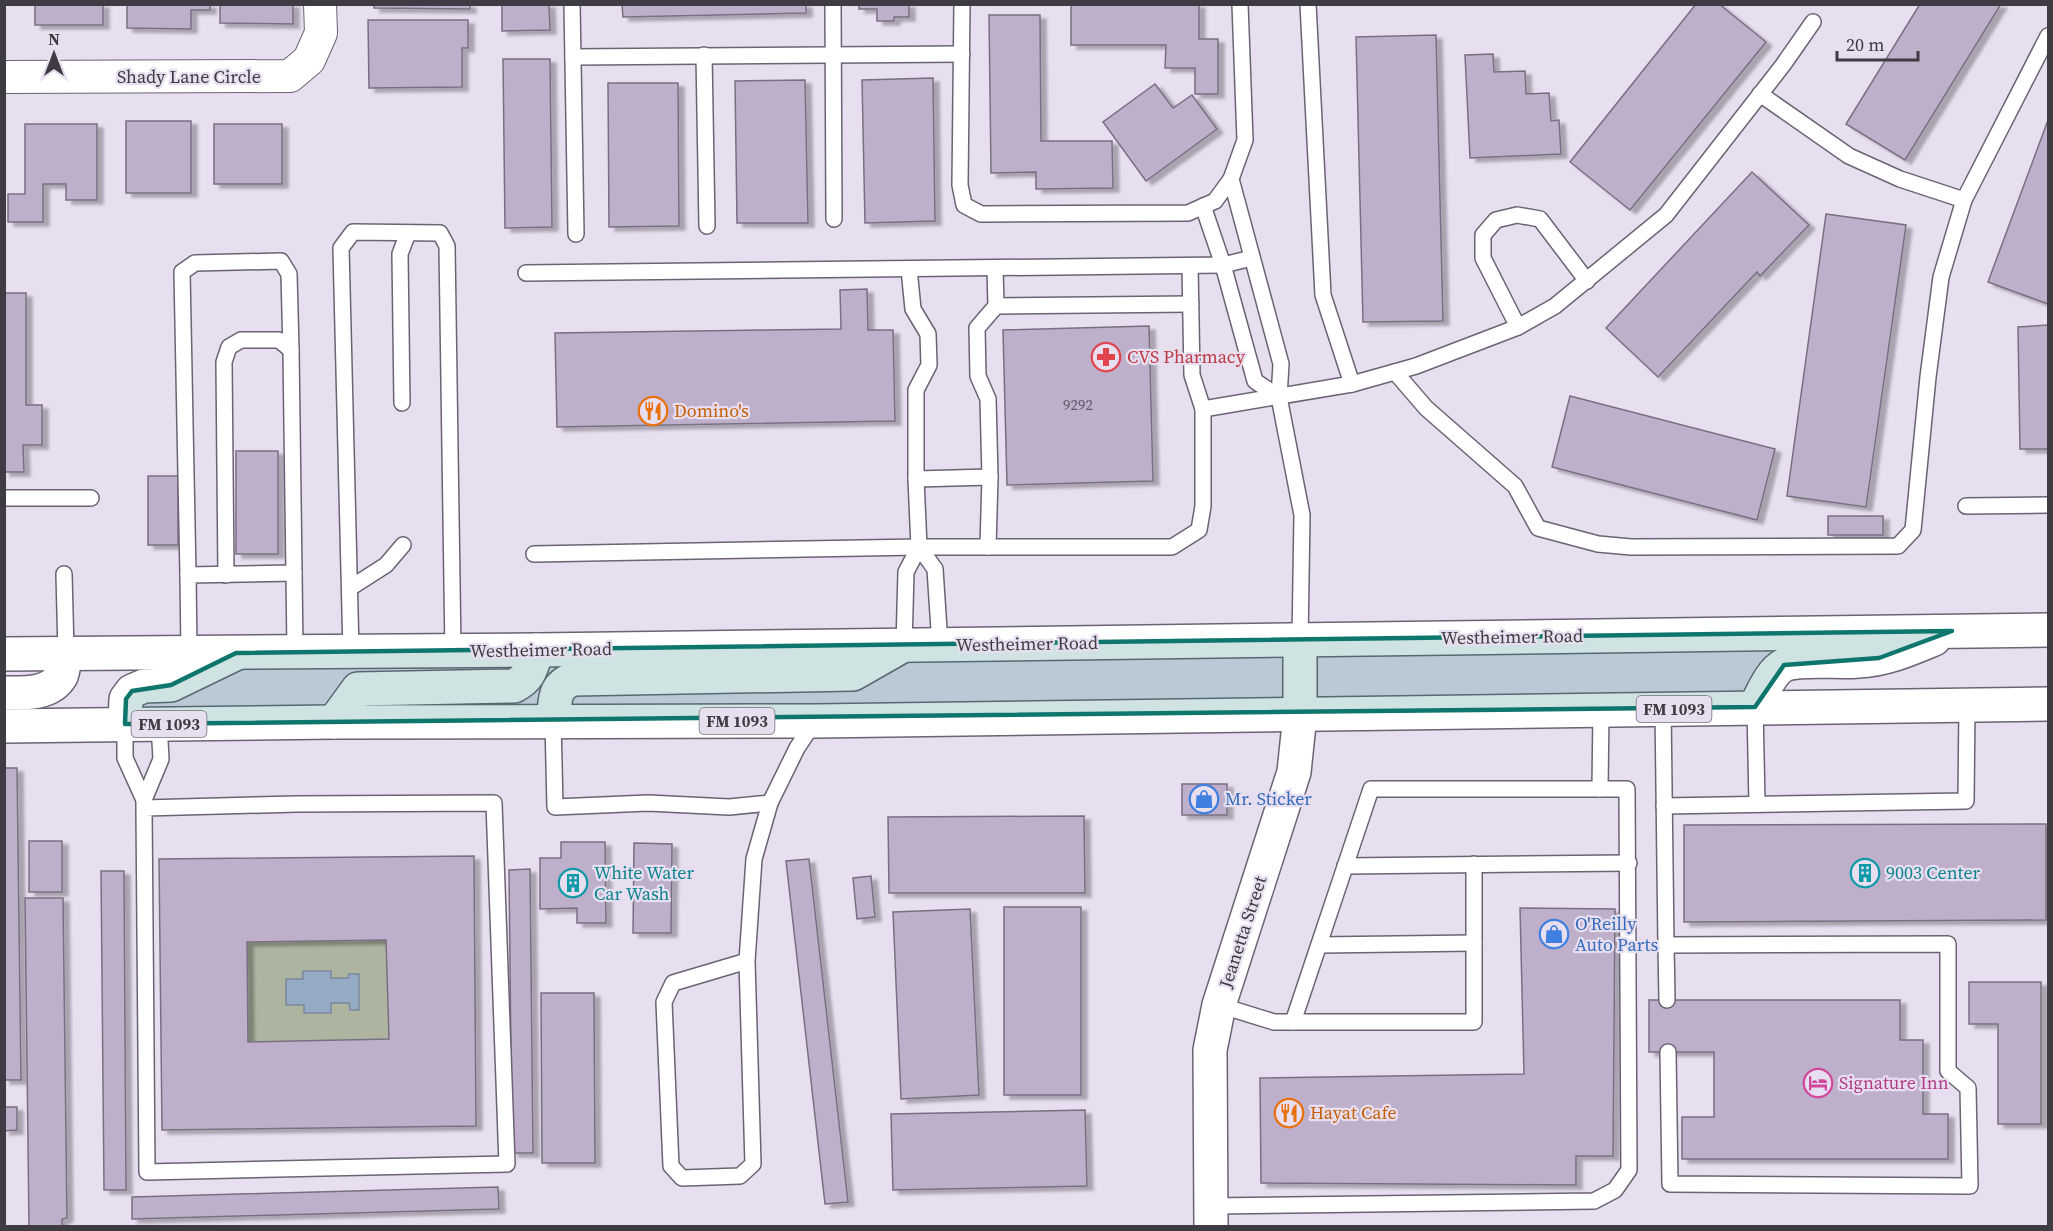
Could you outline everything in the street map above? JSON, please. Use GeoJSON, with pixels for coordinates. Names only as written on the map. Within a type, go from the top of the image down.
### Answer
{"type":"FeatureCollection","features":[{"type":"Feature","properties":{"kind":"main road","name":"Westheimer Road"},"geometry":{"type":"LineString","coordinates":[[4,654],[453,651],[2049,630]]}},
{"type":"Feature","properties":{"kind":"main road"},"geometry":{"type":"LineString","coordinates":[[1755,707],[1775,672],[1784,666],[1796,663],[1861,662],[1900,653],[1952,631]]}},
{"type":"Feature","properties":{"kind":"main road","name":"Jeanetta Street"},"geometry":{"type":"LineString","coordinates":[[1211,1216],[1210,1050],[1219,1005],[1294,772],[1300,715],[1300,640]]}},
{"type":"Feature","properties":{"kind":"main road"},"geometry":{"type":"LineString","coordinates":[[553,721],[558,688],[563,682],[574,679],[853,674],[904,645]]}},
{"type":"Feature","properties":{"kind":"main road"},"geometry":{"type":"LineString","coordinates":[[334,722],[358,689],[514,686],[524,681],[530,674],[537,650]]}},
{"type":"Feature","properties":{"kind":"main road"},"geometry":{"type":"LineString","coordinates":[[4,693],[33,692],[51,687],[61,675],[66,652]]}},
{"type":"Feature","properties":{"kind":"main road"},"geometry":{"type":"LineString","coordinates":[[125,724],[126,699],[132,691],[144,686],[171,685],[236,653]]}},
{"type":"Feature","properties":{"kind":"main road","name":"FM 1093"},"geometry":{"type":"LineString","coordinates":[[4,726],[334,722],[816,721],[2049,704]]}},
{"type":"Feature","properties":{"kind":"street","name":"Shady Lane Circle"},"geometry":{"type":"LineString","coordinates":[[4,77],[290,76],[309,60],[321,33],[320,4]]}},
{"type":"Feature","properties":{"kind":"lane"},"geometry":{"type":"LineString","coordinates":[[572,4],[576,234]]}},
{"type":"Feature","properties":{"kind":"lane"},"geometry":{"type":"LineString","coordinates":[[833,4],[834,219]]}},
{"type":"Feature","properties":{"kind":"lane"},"geometry":{"type":"LineString","coordinates":[[962,4],[960,185],[964,205],[981,214],[1188,213],[1215,201],[1231,179],[1245,140],[1240,4]]}},
{"type":"Feature","properties":{"kind":"lane"},"geometry":{"type":"LineString","coordinates":[[1308,4],[1323,295],[1352,384]]}},
{"type":"Feature","properties":{"kind":"lane"},"geometry":{"type":"LineString","coordinates":[[1203,409],[1352,384],[1416,366],[1518,327],[1555,306],[1666,215],[1813,22]]}},
{"type":"Feature","properties":{"kind":"lane"},"geometry":{"type":"LineString","coordinates":[[1395,372],[1426,408],[1515,486],[1538,528],[1598,544],[1631,547],[1898,546],[1913,530],[1928,377],[1941,277],[1964,200],[2049,36]]}},
{"type":"Feature","properties":{"kind":"lane"},"geometry":{"type":"LineString","coordinates":[[573,57],[962,54]]}},
{"type":"Feature","properties":{"kind":"lane"},"geometry":{"type":"LineString","coordinates":[[704,56],[707,226]]}},
{"type":"Feature","properties":{"kind":"lane"},"geometry":{"type":"LineString","coordinates":[[1760,94],[1849,156],[1900,179],[1964,200]]}},
{"type":"Feature","properties":{"kind":"lane"},"geometry":{"type":"LineString","coordinates":[[1231,179],[1281,364],[1279,397],[1302,514],[1300,640]]}},
{"type":"Feature","properties":{"kind":"lane"},"geometry":{"type":"LineString","coordinates":[[1203,206],[1223,266],[1255,381],[1279,397]]}},
{"type":"Feature","properties":{"kind":"lane"},"geometry":{"type":"LineString","coordinates":[[1518,327],[1482,258],[1483,235],[1496,220],[1517,215],[1540,219],[1587,281]]}},
{"type":"Feature","properties":{"kind":"lane"},"geometry":{"type":"LineString","coordinates":[[351,652],[341,248],[353,232],[440,233],[447,246],[453,651]]}},
{"type":"Feature","properties":{"kind":"lane"},"geometry":{"type":"LineString","coordinates":[[402,403],[400,254],[408,233]]}},
{"type":"Feature","properties":{"kind":"lane"},"geometry":{"type":"LineString","coordinates":[[526,273],[1223,266],[1252,258]]}},
{"type":"Feature","properties":{"kind":"lane"},"geometry":{"type":"LineString","coordinates":[[189,652],[182,272],[195,263],[281,261],[290,274],[295,652]]}},
{"type":"Feature","properties":{"kind":"lane"},"geometry":{"type":"LineString","coordinates":[[534,554],[919,547],[1172,547],[1199,530],[1203,506],[1203,409],[1192,375],[1190,266]]}},
{"type":"Feature","properties":{"kind":"lane"},"geometry":{"type":"LineString","coordinates":[[988,547],[990,477],[988,399],[978,376],[977,328],[996,306],[995,268]]}},
{"type":"Feature","properties":{"kind":"lane"},"geometry":{"type":"LineString","coordinates":[[904,645],[906,572],[919,547],[916,390],[929,365],[928,334],[913,309],[909,269]]}},
{"type":"Feature","properties":{"kind":"lane"},"geometry":{"type":"LineString","coordinates":[[996,306],[1191,304]]}},
{"type":"Feature","properties":{"kind":"lane"},"geometry":{"type":"LineString","coordinates":[[226,574],[224,362],[228,347],[241,340],[279,340],[291,350]]}},
{"type":"Feature","properties":{"kind":"lane"},"geometry":{"type":"LineString","coordinates":[[916,479],[990,477]]}},
{"type":"Feature","properties":{"kind":"lane"},"geometry":{"type":"LineString","coordinates":[[4,498],[91,498]]}},
{"type":"Feature","properties":{"kind":"lane"},"geometry":{"type":"LineString","coordinates":[[1966,506],[2049,505]]}},
{"type":"Feature","properties":{"kind":"lane"},"geometry":{"type":"LineString","coordinates":[[350,588],[386,565],[403,545]]}},
{"type":"Feature","properties":{"kind":"lane"},"geometry":{"type":"LineString","coordinates":[[919,547],[935,569],[940,645]]}},
{"type":"Feature","properties":{"kind":"lane"},"geometry":{"type":"LineString","coordinates":[[188,574],[294,573]]}},
{"type":"Feature","properties":{"kind":"lane"},"geometry":{"type":"LineString","coordinates":[[64,574],[66,652]]}},
{"type":"Feature","properties":{"kind":"lane"},"geometry":{"type":"LineString","coordinates":[[1664,806],[1966,801],[1967,706]]}},
{"type":"Feature","properties":{"kind":"lane"},"geometry":{"type":"LineString","coordinates":[[1755,707],[1757,804]]}},
{"type":"Feature","properties":{"kind":"lane"},"geometry":{"type":"LineString","coordinates":[[1663,709],[1667,1000]]}},
{"type":"Feature","properties":{"kind":"lane"},"geometry":{"type":"LineString","coordinates":[[1600,789],[1601,711]]}},
{"type":"Feature","properties":{"kind":"lane"},"geometry":{"type":"LineString","coordinates":[[553,721],[555,807],[648,803],[729,807],[770,803]]}},
{"type":"Feature","properties":{"kind":"lane"},"geometry":{"type":"LineString","coordinates":[[747,961],[673,984],[664,1002],[671,1166],[682,1178],[740,1176],[753,1164],[747,961],[754,859],[770,803],[797,748],[816,721]]}},
{"type":"Feature","properties":{"kind":"lane"},"geometry":{"type":"LineString","coordinates":[[125,724],[125,758],[144,804]]}},
{"type":"Feature","properties":{"kind":"lane"},"geometry":{"type":"LineString","coordinates":[[144,804],[494,802],[507,1164],[147,1172],[144,804],[160,759],[159,724]]}},
{"type":"Feature","properties":{"kind":"lane"},"geometry":{"type":"LineString","coordinates":[[1211,1216],[1593,1201],[1615,1190],[1629,1170],[1627,789],[1371,789],[1293,1022]]}},
{"type":"Feature","properties":{"kind":"lane"},"geometry":{"type":"LineString","coordinates":[[1345,866],[1629,863]]}},
{"type":"Feature","properties":{"kind":"lane"},"geometry":{"type":"LineString","coordinates":[[1219,1005],[1274,1022],[1474,1022],[1474,864]]}},
{"type":"Feature","properties":{"kind":"lane"},"geometry":{"type":"LineString","coordinates":[[1319,945],[1474,943]]}},
{"type":"Feature","properties":{"kind":"lane"},"geometry":{"type":"LineString","coordinates":[[1666,945],[1948,944],[1948,1071],[1968,1088],[1970,1186],[1670,1184],[1668,1052]]}},
{"type":"Feature","properties":{"kind":"highlighted area"},"geometry":{"type":"Polygon","coordinates":[[[1952,631],[1879,658],[1784,665],[1755,707],[125,724],[126,699],[132,691],[171,685],[236,653],[1952,631]]]}},
{"type":"Feature","properties":{"kind":"green space"},"geometry":{"type":"Polygon","coordinates":[[[386,940],[389,1039],[248,1042],[247,942],[386,940]]]}},
{"type":"Feature","properties":{"kind":"water"},"geometry":{"type":"Polygon","coordinates":[[[303,971],[331,971],[331,978],[348,978],[349,974],[359,974],[359,1010],[350,1010],[349,1003],[331,1003],[331,1013],[304,1013],[304,1005],[286,1005],[286,979],[303,979],[303,971]]]}},
{"type":"Feature","properties":{"kind":"building"},"geometry":{"type":"Polygon","coordinates":[[[35,4],[103,4],[103,25],[35,25],[35,4]]]}},
{"type":"Feature","properties":{"kind":"building"},"geometry":{"type":"Polygon","coordinates":[[[127,4],[210,4],[210,10],[191,10],[191,29],[127,28],[127,4]]]}},
{"type":"Feature","properties":{"kind":"building"},"geometry":{"type":"Polygon","coordinates":[[[220,4],[293,4],[293,24],[220,23],[220,4]]]}},
{"type":"Feature","properties":{"kind":"building"},"geometry":{"type":"Polygon","coordinates":[[[374,4],[470,4],[470,9],[374,8],[374,4]]]}},
{"type":"Feature","properties":{"kind":"building"},"geometry":{"type":"Polygon","coordinates":[[[502,4],[549,4],[550,30],[502,31],[502,4]]]}},
{"type":"Feature","properties":{"kind":"building"},"geometry":{"type":"Polygon","coordinates":[[[622,4],[806,4],[806,13],[623,17],[622,4]]]}},
{"type":"Feature","properties":{"kind":"building"},"geometry":{"type":"Polygon","coordinates":[[[859,4],[909,4],[909,17],[894,17],[894,21],[877,21],[877,9],[859,9],[859,4]]]}},
{"type":"Feature","properties":{"kind":"building"},"geometry":{"type":"Polygon","coordinates":[[[1071,4],[1199,4],[1199,39],[1218,39],[1218,94],[1195,94],[1195,68],[1165,68],[1166,45],[1071,45],[1071,4]]]}},
{"type":"Feature","properties":{"kind":"building"},"geometry":{"type":"Polygon","coordinates":[[[1696,4],[1719,4],[1766,42],[1630,210],[1570,162],[1696,4]]]}},
{"type":"Feature","properties":{"kind":"building"},"geometry":{"type":"Polygon","coordinates":[[[1920,4],[2001,4],[1905,160],[1846,124],[1920,4]]]}},
{"type":"Feature","properties":{"kind":"building"},"geometry":{"type":"Polygon","coordinates":[[[989,15],[1040,15],[1041,141],[1112,141],[1113,188],[1036,189],[1036,172],[991,173],[989,15]]]}},
{"type":"Feature","properties":{"kind":"building"},"geometry":{"type":"Polygon","coordinates":[[[368,20],[468,20],[468,48],[462,48],[462,87],[369,88],[368,20]]]}},
{"type":"Feature","properties":{"kind":"building"},"geometry":{"type":"Polygon","coordinates":[[[1436,35],[1443,321],[1363,322],[1356,37],[1436,35]]]}},
{"type":"Feature","properties":{"kind":"building"},"geometry":{"type":"Polygon","coordinates":[[[1493,54],[1494,72],[1525,71],[1526,94],[1549,93],[1551,121],[1559,120],[1561,154],[1470,158],[1465,55],[1493,54]]]}},
{"type":"Feature","properties":{"kind":"building"},"geometry":{"type":"Polygon","coordinates":[[[503,59],[550,59],[552,227],[505,228],[503,59]]]}},
{"type":"Feature","properties":{"kind":"building"},"geometry":{"type":"Polygon","coordinates":[[[933,78],[935,221],[865,223],[862,80],[933,78]]]}},
{"type":"Feature","properties":{"kind":"building"},"geometry":{"type":"Polygon","coordinates":[[[805,80],[808,223],[737,223],[735,81],[805,80]]]}},
{"type":"Feature","properties":{"kind":"building"},"geometry":{"type":"Polygon","coordinates":[[[608,83],[678,83],[679,226],[609,227],[608,83]]]}},
{"type":"Feature","properties":{"kind":"building"},"geometry":{"type":"Polygon","coordinates":[[[1155,84],[1173,108],[1192,95],[1217,129],[1146,181],[1103,122],[1155,84]]]}},
{"type":"Feature","properties":{"kind":"building"},"geometry":{"type":"Polygon","coordinates":[[[2048,120],[2048,304],[1988,282],[2048,120]]]}},
{"type":"Feature","properties":{"kind":"building"},"geometry":{"type":"Polygon","coordinates":[[[126,121],[191,121],[191,193],[126,193],[126,121]]]}},
{"type":"Feature","properties":{"kind":"building"},"geometry":{"type":"Polygon","coordinates":[[[25,124],[97,124],[97,200],[66,200],[66,184],[43,184],[43,222],[8,222],[8,194],[25,194],[25,124]]]}},
{"type":"Feature","properties":{"kind":"building"},"geometry":{"type":"Polygon","coordinates":[[[214,124],[282,124],[282,184],[214,184],[214,124]]]}},
{"type":"Feature","properties":{"kind":"building"},"geometry":{"type":"Polygon","coordinates":[[[1752,172],[1809,225],[1760,276],[1757,272],[1658,377],[1606,328],[1752,172]]]}},
{"type":"Feature","properties":{"kind":"building"},"geometry":{"type":"Polygon","coordinates":[[[1826,214],[1906,225],[1866,507],[1787,496],[1826,214]]]}},
{"type":"Feature","properties":{"kind":"building"},"geometry":{"type":"Polygon","coordinates":[[[867,289],[868,330],[893,330],[895,421],[557,427],[555,333],[841,329],[840,290],[867,289]]]}},
{"type":"Feature","properties":{"kind":"building"},"geometry":{"type":"Polygon","coordinates":[[[4,293],[26,293],[26,405],[42,405],[42,445],[23,445],[24,472],[4,472],[4,293]]]}},
{"type":"Feature","properties":{"kind":"building"},"geometry":{"type":"Polygon","coordinates":[[[2048,325],[2048,449],[2020,449],[2018,327],[2048,325]]]}},
{"type":"Feature","properties":{"kind":"building","name":"CVS Pharmacy"},"geometry":{"type":"Polygon","coordinates":[[[1149,326],[1153,481],[1007,485],[1003,330],[1149,326]]]}},
{"type":"Feature","properties":{"kind":"building"},"geometry":{"type":"Polygon","coordinates":[[[1570,396],[1775,449],[1757,520],[1552,467],[1570,396]]]}},
{"type":"Feature","properties":{"kind":"building"},"geometry":{"type":"Polygon","coordinates":[[[236,451],[278,451],[278,554],[236,554],[236,451]]]}},
{"type":"Feature","properties":{"kind":"building"},"geometry":{"type":"Polygon","coordinates":[[[148,476],[178,476],[178,545],[148,545],[148,476]]]}},
{"type":"Feature","properties":{"kind":"building"},"geometry":{"type":"Polygon","coordinates":[[[1828,516],[1883,516],[1883,535],[1828,535],[1828,516]]]}},
{"type":"Feature","properties":{"kind":"building"},"geometry":{"type":"Polygon","coordinates":[[[4,768],[17,768],[21,1080],[4,1080],[4,768]]]}},
{"type":"Feature","properties":{"kind":"building","name":"Mr. Sticker"},"geometry":{"type":"Polygon","coordinates":[[[1182,784],[1227,784],[1227,815],[1182,815],[1182,784]]]}},
{"type":"Feature","properties":{"kind":"building"},"geometry":{"type":"Polygon","coordinates":[[[1084,816],[1085,893],[889,893],[888,817],[1084,816]]]}},
{"type":"Feature","properties":{"kind":"building","name":"9003 Center"},"geometry":{"type":"Polygon","coordinates":[[[2046,824],[2046,920],[1684,922],[1684,825],[2046,824]]]}},
{"type":"Feature","properties":{"kind":"building"},"geometry":{"type":"Polygon","coordinates":[[[29,841],[62,841],[62,892],[29,892],[29,841]]]}},
{"type":"Feature","properties":{"kind":"building","name":"White Water Car Wash"},"geometry":{"type":"Polygon","coordinates":[[[561,842],[605,842],[606,923],[577,923],[577,908],[540,909],[540,858],[561,858],[561,842]]]}},
{"type":"Feature","properties":{"kind":"building"},"geometry":{"type":"Polygon","coordinates":[[[634,843],[672,844],[671,933],[633,933],[634,843]]]}},
{"type":"Feature","properties":{"kind":"building"},"geometry":{"type":"Polygon","coordinates":[[[474,856],[476,1126],[162,1130],[159,859],[474,856]],[[386,940],[247,942],[248,1042],[389,1039],[386,940]]]}},
{"type":"Feature","properties":{"kind":"building"},"geometry":{"type":"Polygon","coordinates":[[[809,859],[848,1202],[825,1204],[786,861],[809,859]]]}},
{"type":"Feature","properties":{"kind":"building"},"geometry":{"type":"Polygon","coordinates":[[[530,869],[533,1153],[512,1153],[509,870],[530,869]]]}},
{"type":"Feature","properties":{"kind":"building"},"geometry":{"type":"Polygon","coordinates":[[[101,871],[124,871],[126,1190],[104,1190],[101,871]]]}},
{"type":"Feature","properties":{"kind":"building"},"geometry":{"type":"Polygon","coordinates":[[[871,876],[875,917],[857,919],[853,878],[871,876]]]}},
{"type":"Feature","properties":{"kind":"building"},"geometry":{"type":"Polygon","coordinates":[[[25,898],[63,898],[67,1218],[62,1219],[62,1226],[29,1226],[25,898]]]}},
{"type":"Feature","properties":{"kind":"building"},"geometry":{"type":"Polygon","coordinates":[[[1004,907],[1081,907],[1081,1095],[1004,1095],[1004,907]]]}},
{"type":"Feature","properties":{"kind":"building"},"geometry":{"type":"Polygon","coordinates":[[[1520,908],[1615,909],[1613,1156],[1576,1156],[1576,1185],[1261,1183],[1260,1078],[1524,1074],[1520,908]]]}},
{"type":"Feature","properties":{"kind":"building"},"geometry":{"type":"Polygon","coordinates":[[[970,909],[979,1095],[901,1099],[893,912],[970,909]]]}},
{"type":"Feature","properties":{"kind":"building"},"geometry":{"type":"Polygon","coordinates":[[[1969,982],[2041,982],[2041,1124],[1998,1124],[1998,1024],[1969,1024],[1969,982]]]}},
{"type":"Feature","properties":{"kind":"building"},"geometry":{"type":"Polygon","coordinates":[[[541,993],[594,993],[595,1163],[542,1163],[541,993]]]}},
{"type":"Feature","properties":{"kind":"building","name":"Signature Inn"},"geometry":{"type":"Polygon","coordinates":[[[1649,1000],[1900,1000],[1900,1040],[1923,1040],[1923,1114],[1948,1114],[1948,1159],[1682,1159],[1682,1117],[1714,1117],[1714,1052],[1649,1052],[1649,1000]]]}},
{"type":"Feature","properties":{"kind":"building"},"geometry":{"type":"Polygon","coordinates":[[[4,1107],[17,1107],[17,1130],[4,1131],[4,1107]]]}},
{"type":"Feature","properties":{"kind":"building"},"geometry":{"type":"Polygon","coordinates":[[[1085,1110],[1087,1186],[893,1190],[891,1114],[1085,1110]]]}},
{"type":"Feature","properties":{"kind":"building"},"geometry":{"type":"Polygon","coordinates":[[[498,1187],[499,1209],[132,1219],[132,1197],[498,1187]]]}},
{"type":"Feature","properties":{"kind":"place","name":"CVS Pharmacy"},"geometry":{"type":"Point","coordinates":[1106,357]}},
{"type":"Feature","properties":{"kind":"place","name":"Domino's"},"geometry":{"type":"Point","coordinates":[653,411]}},
{"type":"Feature","properties":{"kind":"place","name":"Mr. Sticker"},"geometry":{"type":"Point","coordinates":[1204,799]}},
{"type":"Feature","properties":{"kind":"place","name":"9003 Center"},"geometry":{"type":"Point","coordinates":[1865,873]}},
{"type":"Feature","properties":{"kind":"place","name":"White Water Car Wash"},"geometry":{"type":"Point","coordinates":[573,883]}},
{"type":"Feature","properties":{"kind":"place","name":"O'Reilly Auto Parts"},"geometry":{"type":"Point","coordinates":[1554,934]}},
{"type":"Feature","properties":{"kind":"place","name":"Signature Inn"},"geometry":{"type":"Point","coordinates":[1818,1083]}},
{"type":"Feature","properties":{"kind":"place","name":"Hayat Cafe"},"geometry":{"type":"Point","coordinates":[1289,1113]}}]}
